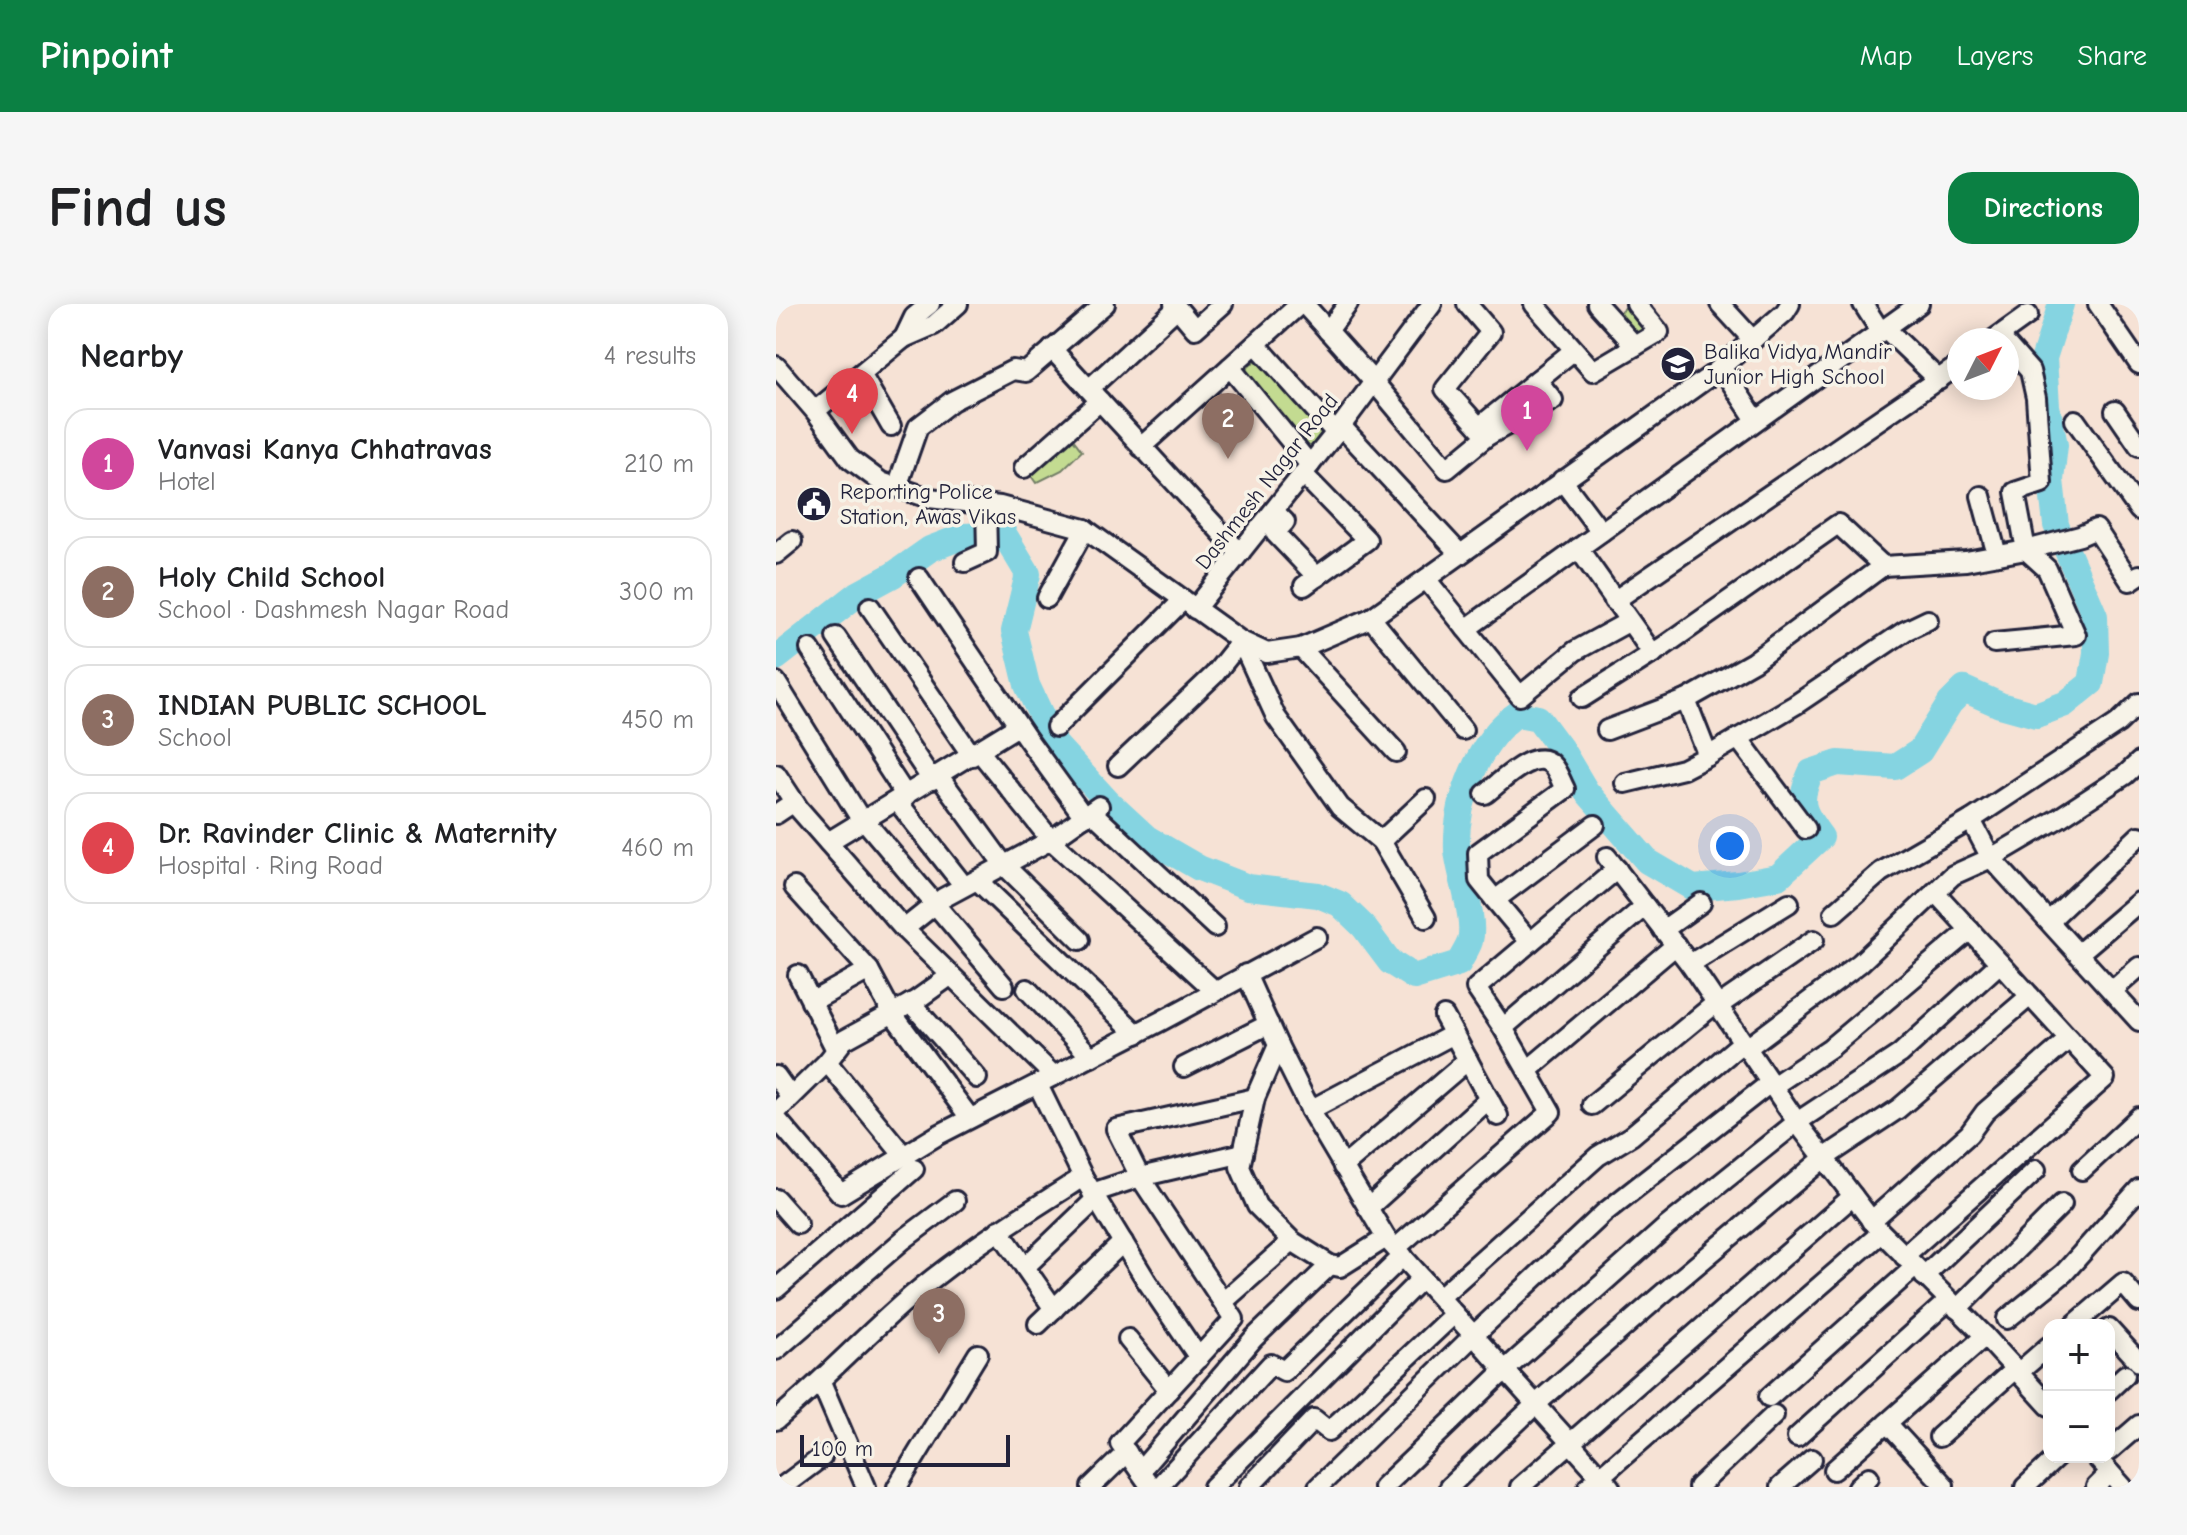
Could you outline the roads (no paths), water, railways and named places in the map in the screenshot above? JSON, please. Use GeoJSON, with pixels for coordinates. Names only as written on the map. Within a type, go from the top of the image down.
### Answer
{"type":"FeatureCollection","features":[{"type":"Feature","properties":{"kind":"street"},"geometry":{"type":"LineString","coordinates":[[904,338],[914,317],[930,304]]}},
{"type":"Feature","properties":{"kind":"street"},"geometry":{"type":"LineString","coordinates":[[815,411],[904,338],[934,325],[958,304]]}},
{"type":"Feature","properties":{"kind":"street"},"geometry":{"type":"LineString","coordinates":[[897,487],[918,427],[964,395],[1013,370],[1026,372],[1105,304]]}},
{"type":"Feature","properties":{"kind":"street"},"geometry":{"type":"LineString","coordinates":[[1141,447],[1302,304],[1374,382],[1447,469],[1537,380],[1573,351]]}},
{"type":"Feature","properties":{"kind":"street"},"geometry":{"type":"LineString","coordinates":[[1328,331],[1348,304]]}},
{"type":"Feature","properties":{"kind":"street","name":"Dashmesh Nagar Road"},"geometry":{"type":"LineString","coordinates":[[1056,727],[1189,605],[1240,553],[1338,430],[1432,304]]}},
{"type":"Feature","properties":{"kind":"street"},"geometry":{"type":"LineString","coordinates":[[1467,304],[1491,332],[1445,389],[1483,431]]}},
{"type":"Feature","properties":{"kind":"street"},"geometry":{"type":"LineString","coordinates":[[1534,304],[1593,371],[1659,332],[1636,304]]}},
{"type":"Feature","properties":{"kind":"street"},"geometry":{"type":"LineString","coordinates":[[1720,304],[1753,340]]}},
{"type":"Feature","properties":{"kind":"street"},"geometry":{"type":"LineString","coordinates":[[776,366],[815,411],[850,459],[881,482],[986,512],[1085,529],[1241,641],[1267,653],[1301,648],[1371,618],[1721,367],[1790,304]]}},
{"type":"Feature","properties":{"kind":"street"},"geometry":{"type":"LineString","coordinates":[[1863,304],[1883,330],[1939,380]]}},
{"type":"Feature","properties":{"kind":"street"},"geometry":{"type":"LineString","coordinates":[[1466,629],[1919,304]]}},
{"type":"Feature","properties":{"kind":"street"},"geometry":{"type":"LineString","coordinates":[[2098,304],[2139,364]]}},
{"type":"Feature","properties":{"kind":"street"},"geometry":{"type":"LineString","coordinates":[[1024,468],[1175,306],[1195,329],[1219,305]]}},
{"type":"Feature","properties":{"kind":"street"},"geometry":{"type":"LineString","coordinates":[[1609,308],[1635,346]]}},
{"type":"Feature","properties":{"kind":"street"},"geometry":{"type":"LineString","coordinates":[[2013,328],[2028,315]]}},
{"type":"Feature","properties":{"kind":"street"},"geometry":{"type":"LineString","coordinates":[[1256,344],[1459,553]]}},
{"type":"Feature","properties":{"kind":"street"},"geometry":{"type":"LineString","coordinates":[[1052,349],[1240,553]]}},
{"type":"Feature","properties":{"kind":"street"},"geometry":{"type":"LineString","coordinates":[[1994,643],[2076,635],[2047,569],[2026,550],[2015,492],[2042,483],[2036,398],[2030,371],[2019,360]]}},
{"type":"Feature","properties":{"kind":"street"},"geometry":{"type":"LineString","coordinates":[[1230,367],[1306,469],[1367,540],[1311,581],[1275,533],[1285,522],[1274,511]]}},
{"type":"Feature","properties":{"kind":"street"},"geometry":{"type":"LineString","coordinates":[[1721,367],[1756,420]]}},
{"type":"Feature","properties":{"kind":"street"},"geometry":{"type":"LineString","coordinates":[[861,374],[891,426]]}},
{"type":"Feature","properties":{"kind":"street"},"geometry":{"type":"LineString","coordinates":[[1614,601],[1947,374]]}},
{"type":"Feature","properties":{"kind":"street"},"geometry":{"type":"LineString","coordinates":[[1483,431],[1553,400],[1537,380]]}},
{"type":"Feature","properties":{"kind":"street"},"geometry":{"type":"LineString","coordinates":[[2115,411],[2139,446]]}},
{"type":"Feature","properties":{"kind":"street"},"geometry":{"type":"LineString","coordinates":[[2075,420],[2139,510]]}},
{"type":"Feature","properties":{"kind":"street"},"geometry":{"type":"LineString","coordinates":[[1562,480],[1601,532]]}},
{"type":"Feature","properties":{"kind":"street"},"geometry":{"type":"LineString","coordinates":[[1981,496],[1997,555]]}},
{"type":"Feature","properties":{"kind":"street"},"geometry":{"type":"LineString","coordinates":[[965,562],[987,552],[986,512]]}},
{"type":"Feature","properties":{"kind":"street"},"geometry":{"type":"LineString","coordinates":[[1582,698],[1653,654],[1838,524],[1883,566]]}},
{"type":"Feature","properties":{"kind":"street"},"geometry":{"type":"LineString","coordinates":[[1047,598],[1085,529]]}},
{"type":"Feature","properties":{"kind":"street"},"geometry":{"type":"LineString","coordinates":[[1607,730],[1686,700],[1753,662],[1883,566],[1966,561],[2026,550],[2096,529],[2136,583]]}},
{"type":"Feature","properties":{"kind":"street"},"geometry":{"type":"LineString","coordinates":[[776,554],[792,541]]}},
{"type":"Feature","properties":{"kind":"street"},"geometry":{"type":"LineString","coordinates":[[1578,548],[1653,654]]}},
{"type":"Feature","properties":{"kind":"street"},"geometry":{"type":"LineString","coordinates":[[919,578],[1018,726],[1092,812],[1215,927]]}},
{"type":"Feature","properties":{"kind":"street"},"geometry":{"type":"LineString","coordinates":[[1426,579],[1520,696],[1575,651],[1628,622]]}},
{"type":"Feature","properties":{"kind":"street"},"geometry":{"type":"LineString","coordinates":[[870,607],[976,754],[1051,840],[1215,991]]}},
{"type":"Feature","properties":{"kind":"street"},"geometry":{"type":"LineString","coordinates":[[1371,618],[1463,730]]}},
{"type":"Feature","properties":{"kind":"street"},"geometry":{"type":"LineString","coordinates":[[1625,783],[1683,769],[1708,756],[1795,705],[1905,631],[1928,620]]}},
{"type":"Feature","properties":{"kind":"street"},"geometry":{"type":"LineString","coordinates":[[836,637],[935,778],[1004,865],[1080,940]]}},
{"type":"Feature","properties":{"kind":"street"},"geometry":{"type":"LineString","coordinates":[[1118,766],[1214,675],[1241,641]]}},
{"type":"Feature","properties":{"kind":"street"},"geometry":{"type":"LineString","coordinates":[[1241,641],[1276,717],[1340,807],[1381,841],[1426,918]]}},
{"type":"Feature","properties":{"kind":"street"},"geometry":{"type":"LineString","coordinates":[[1301,648],[1396,752]]}},
{"type":"Feature","properties":{"kind":"street"},"geometry":{"type":"LineString","coordinates":[[810,649],[901,798],[970,883],[1137,1034]]}},
{"type":"Feature","properties":{"kind":"street"},"geometry":{"type":"LineString","coordinates":[[776,682],[863,821],[1004,986]]}},
{"type":"Feature","properties":{"kind":"street"},"geometry":{"type":"LineString","coordinates":[[1686,700],[1708,756]]}},
{"type":"Feature","properties":{"kind":"street"},"geometry":{"type":"LineString","coordinates":[[1834,913],[1881,872],[1971,820],[2118,723],[2139,703]]}},
{"type":"Feature","properties":{"kind":"street"},"geometry":{"type":"LineString","coordinates":[[828,842],[1018,726]]}},
{"type":"Feature","properties":{"kind":"street"},"geometry":{"type":"LineString","coordinates":[[1738,738],[1806,829]]}},
{"type":"Feature","properties":{"kind":"street"},"geometry":{"type":"LineString","coordinates":[[1485,794],[1531,759],[1542,759],[1552,765],[1565,789],[1478,853],[1479,880],[1530,942]]}},
{"type":"Feature","properties":{"kind":"street"},"geometry":{"type":"LineString","coordinates":[[1440,1297],[1598,1156],[1631,1136],[1745,1045],[1860,963],[1953,875],[1991,858],[2125,775],[2139,762]]}},
{"type":"Feature","properties":{"kind":"street"},"geometry":{"type":"LineString","coordinates":[[776,774],[794,802],[904,929],[1046,1080],[1090,1190],[1199,1358]]}},
{"type":"Feature","properties":{"kind":"street"},"geometry":{"type":"LineString","coordinates":[[1381,841],[1426,799]]}},
{"type":"Feature","properties":{"kind":"street"},"geometry":{"type":"LineString","coordinates":[[776,814],[794,802]]}},
{"type":"Feature","properties":{"kind":"street"},"geometry":{"type":"LineString","coordinates":[[904,929],[933,905],[1051,840],[1092,812]]}},
{"type":"Feature","properties":{"kind":"street"},"geometry":{"type":"LineString","coordinates":[[1971,820],[1991,858],[2139,1021]]}},
{"type":"Feature","properties":{"kind":"street"},"geometry":{"type":"LineString","coordinates":[[1495,900],[1595,825]]}},
{"type":"Feature","properties":{"kind":"street"},"geometry":{"type":"LineString","coordinates":[[2049,921],[2139,836]]}},
{"type":"Feature","properties":{"kind":"street"},"geometry":{"type":"LineString","coordinates":[[1158,1487],[1271,1364],[1284,1371],[1395,1247],[1551,1112],[1503,1028],[1476,988],[1530,942],[1612,863],[1690,964],[1797,1122],[1876,1227],[2017,1370],[2042,1385]]}},
{"type":"Feature","properties":{"kind":"street"},"geometry":{"type":"LineString","coordinates":[[794,887],[869,970],[892,1013],[970,1118]]}},
{"type":"Feature","properties":{"kind":"street"},"geometry":{"type":"LineString","coordinates":[[1698,1487],[1772,1406],[2105,1078],[1935,892]]}},
{"type":"Feature","properties":{"kind":"street"},"geometry":{"type":"LineString","coordinates":[[2078,954],[2139,902]]}},
{"type":"Feature","properties":{"kind":"street"},"geometry":{"type":"LineString","coordinates":[[1663,930],[1701,903]]}},
{"type":"Feature","properties":{"kind":"street"},"geometry":{"type":"LineString","coordinates":[[1690,964],[1789,903]]}},
{"type":"Feature","properties":{"kind":"street"},"geometry":{"type":"LineString","coordinates":[[1503,1028],[1645,906]]}},
{"type":"Feature","properties":{"kind":"street"},"geometry":{"type":"LineString","coordinates":[[1318,1487],[1604,1213],[1772,1084],[1830,1048],[1970,930]]}},
{"type":"Feature","properties":{"kind":"street"},"geometry":{"type":"LineString","coordinates":[[776,1289],[909,1163],[970,1118],[1137,1034],[1317,937]]}},
{"type":"Feature","properties":{"kind":"street"},"geometry":{"type":"LineString","coordinates":[[1592,1105],[1717,1004],[1814,940]]}},
{"type":"Feature","properties":{"kind":"street"},"geometry":{"type":"LineString","coordinates":[[1528,1070],[1676,945]]}},
{"type":"Feature","properties":{"kind":"street"},"geometry":{"type":"LineString","coordinates":[[1383,1487],[1505,1370],[1666,1227],[1797,1122],[1900,1054],[2000,963]]}},
{"type":"Feature","properties":{"kind":"street"},"geometry":{"type":"LineString","coordinates":[[2112,991],[2139,967]]}},
{"type":"Feature","properties":{"kind":"street"},"geometry":{"type":"LineString","coordinates":[[811,1002],[869,970]]}},
{"type":"Feature","properties":{"kind":"street"},"geometry":{"type":"LineString","coordinates":[[1246,974],[1310,1110],[1395,1247],[1569,1442],[1599,1483],[1876,1227],[1969,1134],[1985,1112],[2069,1039]]}},
{"type":"Feature","properties":{"kind":"street"},"geometry":{"type":"LineString","coordinates":[[798,975],[832,1056],[909,1163]]}},
{"type":"Feature","properties":{"kind":"street"},"geometry":{"type":"LineString","coordinates":[[909,1163],[841,1194],[776,1115],[844,1040],[911,1003],[950,976]]}},
{"type":"Feature","properties":{"kind":"street"},"geometry":{"type":"LineString","coordinates":[[1027,989],[1091,1057]]}},
{"type":"Feature","properties":{"kind":"street"},"geometry":{"type":"LineString","coordinates":[[1449,1487],[1536,1404],[1824,1158],[1898,1109],[2030,996]]}},
{"type":"Feature","properties":{"kind":"street"},"geometry":{"type":"LineString","coordinates":[[911,1003],[977,1078]]}},
{"type":"Feature","properties":{"kind":"street"},"geometry":{"type":"LineString","coordinates":[[1444,1016],[1498,1116]]}},
{"type":"Feature","properties":{"kind":"street"},"geometry":{"type":"LineString","coordinates":[[1184,1067],[1269,1024]]}},
{"type":"Feature","properties":{"kind":"street"},"geometry":{"type":"LineString","coordinates":[[1310,1110],[1454,1034]]}},
{"type":"Feature","properties":{"kind":"street"},"geometry":{"type":"LineString","coordinates":[[1278,1045],[1255,1098],[1240,1167],[1257,1206],[1292,1241],[1330,1265],[1340,1267],[1395,1247]]}},
{"type":"Feature","properties":{"kind":"street"},"geometry":{"type":"LineString","coordinates":[[1343,1167],[1468,1060]]}},
{"type":"Feature","properties":{"kind":"street"},"geometry":{"type":"LineString","coordinates":[[776,1076],[791,1097]]}},
{"type":"Feature","properties":{"kind":"street"},"geometry":{"type":"LineString","coordinates":[[1151,1487],[1120,1443],[1234,1319],[1140,1177],[1116,1129],[1255,1098]]}},
{"type":"Feature","properties":{"kind":"street"},"geometry":{"type":"LineString","coordinates":[[1368,1208],[1489,1099]]}},
{"type":"Feature","properties":{"kind":"street"},"geometry":{"type":"LineString","coordinates":[[2082,1170],[2139,1117]]}},
{"type":"Feature","properties":{"kind":"street"},"geometry":{"type":"LineString","coordinates":[[776,1420],[903,1304],[999,1230],[1090,1190],[1243,1153]]}},
{"type":"Feature","properties":{"kind":"street"},"geometry":{"type":"LineString","coordinates":[[1915,1266],[2036,1170]]}},
{"type":"Feature","properties":{"kind":"street"},"geometry":{"type":"LineString","coordinates":[[2007,1319],[2064,1273],[2139,1189]]}},
{"type":"Feature","properties":{"kind":"street"},"geometry":{"type":"LineString","coordinates":[[1025,1267],[1090,1190]]}},
{"type":"Feature","properties":{"kind":"street"},"geometry":{"type":"LineString","coordinates":[[1520,1487],[1853,1196]]}},
{"type":"Feature","properties":{"kind":"street"},"geometry":{"type":"LineString","coordinates":[[776,1199],[798,1224]]}},
{"type":"Feature","properties":{"kind":"street"},"geometry":{"type":"LineString","coordinates":[[776,1350],[903,1240],[955,1201]]}},
{"type":"Feature","properties":{"kind":"street"},"geometry":{"type":"LineString","coordinates":[[1797,1437],[1953,1304],[2062,1204]]}},
{"type":"Feature","properties":{"kind":"street"},"geometry":{"type":"LineString","coordinates":[[999,1230],[1054,1309]]}},
{"type":"Feature","properties":{"kind":"street"},"geometry":{"type":"LineString","coordinates":[[1223,1302],[1292,1241]]}},
{"type":"Feature","properties":{"kind":"street"},"geometry":{"type":"LineString","coordinates":[[1038,1324],[1123,1242]]}},
{"type":"Feature","properties":{"kind":"street"},"geometry":{"type":"LineString","coordinates":[[1140,1471],[1254,1338],[1330,1265]]}},
{"type":"Feature","properties":{"kind":"street"},"geometry":{"type":"LineString","coordinates":[[1213,1487],[1422,1278]]}},
{"type":"Feature","properties":{"kind":"street"},"geometry":{"type":"LineString","coordinates":[[2081,1319],[2123,1283],[2139,1302]]}},
{"type":"Feature","properties":{"kind":"street"},"geometry":{"type":"LineString","coordinates":[[1249,1487],[1314,1419],[1329,1431],[1454,1314]]}},
{"type":"Feature","properties":{"kind":"street"},"geometry":{"type":"LineString","coordinates":[[1834,1470],[1985,1336]]}},
{"type":"Feature","properties":{"kind":"street"},"geometry":{"type":"LineString","coordinates":[[1128,1339],[1169,1390]]}},
{"type":"Feature","properties":{"kind":"street"},"geometry":{"type":"LineString","coordinates":[[2115,1340],[2132,1368],[2115,1384]]}},
{"type":"Feature","properties":{"kind":"street"},"geometry":{"type":"LineString","coordinates":[[1939,1437],[2043,1350]]}},
{"type":"Feature","properties":{"kind":"street"},"geometry":{"type":"LineString","coordinates":[[897,1487],[978,1354]]}},
{"type":"Feature","properties":{"kind":"street"},"geometry":{"type":"LineString","coordinates":[[821,1382],[866,1487]]}},
{"type":"Feature","properties":{"kind":"street"},"geometry":{"type":"LineString","coordinates":[[1887,1423],[1944,1485],[1942,1487]]}},
{"type":"Feature","properties":{"kind":"street"},"geometry":{"type":"LineString","coordinates":[[2115,1448],[2139,1425]]}},
{"type":"Feature","properties":{"kind":"street"},"geometry":{"type":"LineString","coordinates":[[1091,1487],[1127,1452]]}},
{"type":"Feature","properties":{"kind":"street"},"geometry":{"type":"LineString","coordinates":[[779,1486],[822,1457]]}},
{"type":"Feature","properties":{"kind":"street"},"geometry":{"type":"LineString","coordinates":[[1780,1487],[1812,1459]]}},
{"type":"Feature","properties":{"kind":"street"},"geometry":{"type":"LineString","coordinates":[[2025,1487],[2051,1463]]}},
{"type":"Feature","properties":{"kind":"street"},"geometry":{"type":"LineString","coordinates":[[2096,1487],[2102,1463]]}},
{"type":"Feature","properties":{"kind":"street"},"geometry":{"type":"LineString","coordinates":[[2105,1463],[2123,1487]]}},
{"type":"Feature","properties":{"kind":"waterway"},"geometry":{"type":"LineString","coordinates":[[776,658],[858,594],[893,575],[930,549],[964,536],[1004,534],[1028,574],[1014,631],[1027,685],[1054,743],[1108,802],[1147,838],[1199,868],[1248,887],[1318,895],[1340,904],[1363,926],[1390,962],[1414,977],[1459,963],[1469,944],[1471,920],[1457,850],[1460,813],[1480,756],[1503,725],[1517,714],[1538,718],[1586,791],[1647,861],[1693,888],[1778,877],[1821,837],[1804,806],[1804,791],[1811,772],[1838,763],[1895,767],[1920,751],[1950,703],[1964,689],[2000,705],[2036,715],[2065,704],[2091,683],[2096,653],[2095,616],[2056,525],[2051,480],[2055,445],[2047,406],[2044,358],[2061,304]]}},
{"type":"Feature","properties":{"kind":"place","name":"Balika Vidya Mandir Junior High School"},"geometry":{"type":"Point","coordinates":[1678,364]}},
{"type":"Feature","properties":{"kind":"place","name":"Dr. Ravinder Clinic & Maternity"},"geometry":{"type":"Point","coordinates":[852,434]}},
{"type":"Feature","properties":{"kind":"place","name":"Vanvasi Kanya Chhatravas"},"geometry":{"type":"Point","coordinates":[1527,451]}},
{"type":"Feature","properties":{"kind":"place","name":"Holy Child School"},"geometry":{"type":"Point","coordinates":[1228,459]}},
{"type":"Feature","properties":{"kind":"place","name":"Reporting Police Station, Awas Vikas"},"geometry":{"type":"Point","coordinates":[814,504]}},
{"type":"Feature","properties":{"kind":"place","name":"INDIAN PUBLIC SCHOOL"},"geometry":{"type":"Point","coordinates":[939,1354]}}]}
